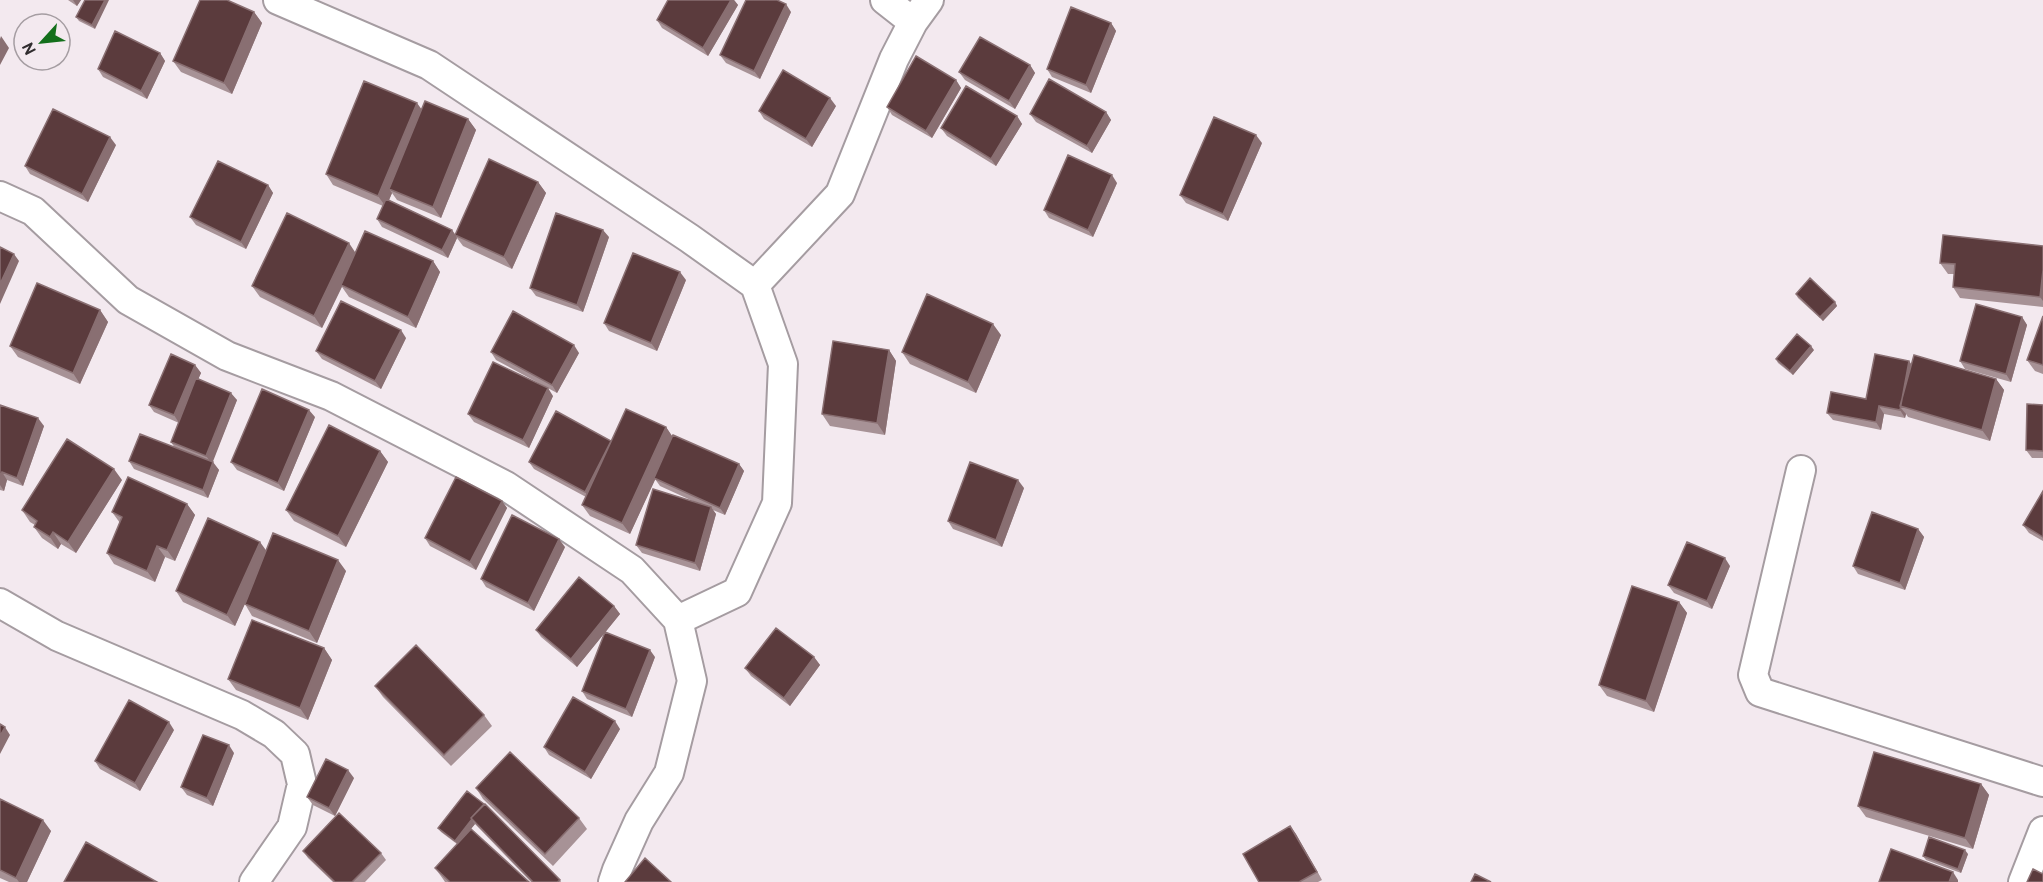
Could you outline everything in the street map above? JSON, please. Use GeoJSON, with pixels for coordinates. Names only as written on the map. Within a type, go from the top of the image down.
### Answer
{"type":"FeatureCollection","features":[{"type":"Feature","properties":{"kind":"street"},"geometry":{"type":"LineString","coordinates":[[278,0],[429,65],[680,232],[755,285],[783,364],[777,503],[737,592],[678,620]]}},
{"type":"Feature","properties":{"kind":"street"},"geometry":{"type":"LineString","coordinates":[[755,285],[840,194],[894,59],[921,11],[885,0]]}},
{"type":"Feature","properties":{"kind":"street"},"geometry":{"type":"LineString","coordinates":[[0,196],[33,211],[128,300],[138,306],[227,356],[331,396],[506,486],[632,570],[678,620],[693,681],[669,773],[639,821],[616,870],[613,882]]}},
{"type":"Feature","properties":{"kind":"street"},"geometry":{"type":"LineString","coordinates":[[1801,470],[1753,675],[1760,692],[2043,782]]}},
{"type":"Feature","properties":{"kind":"street"},"geometry":{"type":"LineString","coordinates":[[0,603],[57,636],[242,715],[274,734],[295,754],[302,784],[292,827],[254,882]]}},
{"type":"Feature","properties":{"kind":"street"},"geometry":{"type":"LineString","coordinates":[[2023,882],[2043,831]]}},
{"type":"Feature","properties":{"kind":"building"},"geometry":{"type":"Polygon","coordinates":[[[85,0],[105,0],[92,25],[76,17],[85,0]]]}},
{"type":"Feature","properties":{"kind":"building"},"geometry":{"type":"Polygon","coordinates":[[[200,0],[227,0],[254,12],[224,83],[173,61],[200,0]]]}},
{"type":"Feature","properties":{"kind":"building"},"geometry":{"type":"Polygon","coordinates":[[[668,0],[731,0],[703,48],[657,20],[668,0]]]}},
{"type":"Feature","properties":{"kind":"building"},"geometry":{"type":"Polygon","coordinates":[[[746,0],[777,0],[786,4],[754,71],[720,55],[746,0]]]}},
{"type":"Feature","properties":{"kind":"building"},"geometry":{"type":"Polygon","coordinates":[[[1071,7],[1111,23],[1086,85],[1047,69],[1071,7]]]}},
{"type":"Feature","properties":{"kind":"building"},"geometry":{"type":"Polygon","coordinates":[[[115,31],[160,53],[141,91],[98,69],[115,31]]]}},
{"type":"Feature","properties":{"kind":"building"},"geometry":{"type":"Polygon","coordinates":[[[980,37],[1030,65],[1009,101],[959,72],[980,37]]]}},
{"type":"Feature","properties":{"kind":"building"},"geometry":{"type":"Polygon","coordinates":[[[916,56],[956,80],[926,131],[887,107],[916,56]]]}},
{"type":"Feature","properties":{"kind":"building"},"geometry":{"type":"Polygon","coordinates":[[[783,70],[830,98],[806,139],[759,111],[783,70]]]}},
{"type":"Feature","properties":{"kind":"building"},"geometry":{"type":"Polygon","coordinates":[[[1049,79],[1106,112],[1087,146],[1030,114],[1049,79]]]}},
{"type":"Feature","properties":{"kind":"building"},"geometry":{"type":"Polygon","coordinates":[[[364,81],[417,103],[378,196],[326,174],[364,81]]]}},
{"type":"Feature","properties":{"kind":"building"},"geometry":{"type":"Polygon","coordinates":[[[966,86],[1017,116],[991,159],[941,128],[966,86]]]}},
{"type":"Feature","properties":{"kind":"building"},"geometry":{"type":"Polygon","coordinates":[[[425,101],[468,119],[433,207],[389,189],[425,101]]]}},
{"type":"Feature","properties":{"kind":"building"},"geometry":{"type":"Polygon","coordinates":[[[53,109],[110,137],[82,194],[25,166],[53,109]]]}},
{"type":"Feature","properties":{"kind":"building"},"geometry":{"type":"Polygon","coordinates":[[[1214,117],[1256,135],[1223,214],[1180,195],[1214,117]]]}},
{"type":"Feature","properties":{"kind":"building"},"geometry":{"type":"Polygon","coordinates":[[[1068,155],[1112,175],[1088,230],[1044,210],[1068,155]]]}},
{"type":"Feature","properties":{"kind":"building"},"geometry":{"type":"Polygon","coordinates":[[[489,159],[538,182],[504,257],[455,235],[489,159]]]}},
{"type":"Feature","properties":{"kind":"building"},"geometry":{"type":"Polygon","coordinates":[[[218,161],[268,185],[241,242],[190,217],[218,161]]]}},
{"type":"Feature","properties":{"kind":"building"},"geometry":{"type":"Polygon","coordinates":[[[386,199],[452,230],[442,250],[377,219],[386,199]]]}},
{"type":"Feature","properties":{"kind":"building"},"geometry":{"type":"Polygon","coordinates":[[[287,213],[349,243],[314,316],[252,286],[287,213]]]}},
{"type":"Feature","properties":{"kind":"building"},"geometry":{"type":"Polygon","coordinates":[[[556,213],[603,230],[577,305],[530,288],[556,213]]]}},
{"type":"Feature","properties":{"kind":"building"},"geometry":{"type":"Polygon","coordinates":[[[365,231],[433,261],[408,317],[341,285],[365,231]]]}},
{"type":"Feature","properties":{"kind":"building"},"geometry":{"type":"Polygon","coordinates":[[[1943,235],[2043,246],[2040,297],[1953,287],[1955,264],[1940,263],[1943,235]]]}},
{"type":"Feature","properties":{"kind":"building"},"geometry":{"type":"Polygon","coordinates":[[[0,247],[14,254],[0,284],[0,247]]]}},
{"type":"Feature","properties":{"kind":"building"},"geometry":{"type":"Polygon","coordinates":[[[633,253],[680,272],[651,343],[604,323],[633,253]]]}},
{"type":"Feature","properties":{"kind":"building"},"geometry":{"type":"Polygon","coordinates":[[[1810,278],[1835,302],[1820,317],[1796,294],[1810,278]]]}},
{"type":"Feature","properties":{"kind":"building"},"geometry":{"type":"Polygon","coordinates":[[[37,283],[100,310],[73,373],[10,346],[37,283]]]}},
{"type":"Feature","properties":{"kind":"building"},"geometry":{"type":"Polygon","coordinates":[[[927,294],[993,324],[968,382],[902,352],[927,294]]]}},
{"type":"Feature","properties":{"kind":"building"},"geometry":{"type":"Polygon","coordinates":[[[341,301],[401,330],[375,381],[316,351],[341,301]]]}},
{"type":"Feature","properties":{"kind":"building"},"geometry":{"type":"Polygon","coordinates":[[[1976,304],[2022,317],[2006,374],[1960,361],[1976,304]]]}},
{"type":"Feature","properties":{"kind":"building"},"geometry":{"type":"Polygon","coordinates":[[[513,311],[574,345],[552,385],[491,352],[513,311]]]}},
{"type":"Feature","properties":{"kind":"building"},"geometry":{"type":"Polygon","coordinates":[[[2043,316],[2043,365],[2027,360],[2043,316]]]}},
{"type":"Feature","properties":{"kind":"building"},"geometry":{"type":"Polygon","coordinates":[[[1797,334],[1811,346],[1790,371],[1776,359],[1797,334]]]}},
{"type":"Feature","properties":{"kind":"building"},"geometry":{"type":"Polygon","coordinates":[[[833,341],[889,350],[877,423],[822,414],[833,341]]]}},
{"type":"Feature","properties":{"kind":"building"},"geometry":{"type":"Polygon","coordinates":[[[171,354],[195,365],[174,415],[149,405],[171,354]]]}},
{"type":"Feature","properties":{"kind":"building"},"geometry":{"type":"Polygon","coordinates":[[[1875,354],[1909,361],[1900,410],[1879,406],[1876,422],[1827,413],[1831,392],[1866,399],[1875,354]]]}},
{"type":"Feature","properties":{"kind":"building"},"geometry":{"type":"Polygon","coordinates":[[[1914,355],[1996,379],[1982,430],[1900,406],[1914,355]]]}},
{"type":"Feature","properties":{"kind":"building"},"geometry":{"type":"Polygon","coordinates":[[[493,362],[548,388],[523,440],[468,414],[493,362]]]}},
{"type":"Feature","properties":{"kind":"building"},"geometry":{"type":"Polygon","coordinates":[[[196,378],[231,393],[206,456],[171,442],[196,378]]]}},
{"type":"Feature","properties":{"kind":"building"},"geometry":{"type":"Polygon","coordinates":[[[262,389],[309,410],[278,483],[231,462],[262,389]]]}},
{"type":"Feature","properties":{"kind":"building"},"geometry":{"type":"Polygon","coordinates":[[[2027,404],[2043,405],[2043,451],[2026,450],[2027,404]]]}},
{"type":"Feature","properties":{"kind":"building"},"geometry":{"type":"Polygon","coordinates":[[[0,405],[38,418],[17,478],[2,472],[0,478],[0,405]]]}},
{"type":"Feature","properties":{"kind":"building"},"geometry":{"type":"Polygon","coordinates":[[[626,409],[666,427],[622,523],[582,505],[626,409]]]}},
{"type":"Feature","properties":{"kind":"building"},"geometry":{"type":"Polygon","coordinates":[[[556,411],[611,441],[585,492],[529,462],[556,411]]]}},
{"type":"Feature","properties":{"kind":"building"},"geometry":{"type":"Polygon","coordinates":[[[329,425],[380,451],[338,536],[286,510],[329,425]]]}},
{"type":"Feature","properties":{"kind":"building"},"geometry":{"type":"Polygon","coordinates":[[[140,434],[213,462],[203,490],[129,461],[140,434]]]}},
{"type":"Feature","properties":{"kind":"building"},"geometry":{"type":"Polygon","coordinates":[[[673,435],[739,464],[720,508],[654,478],[673,435]]]}},
{"type":"Feature","properties":{"kind":"building"},"geometry":{"type":"Polygon","coordinates":[[[67,439],[114,469],[68,542],[53,532],[50,537],[34,527],[37,521],[22,510],[67,439]]]}},
{"type":"Feature","properties":{"kind":"building"},"geometry":{"type":"Polygon","coordinates":[[[970,462],[1018,480],[996,540],[948,521],[970,462]]]}},
{"type":"Feature","properties":{"kind":"building"},"geometry":{"type":"Polygon","coordinates":[[[128,477],[187,504],[167,550],[157,546],[147,571],[107,553],[122,517],[112,512],[128,477]]]}},
{"type":"Feature","properties":{"kind":"building"},"geometry":{"type":"Polygon","coordinates":[[[456,477],[502,501],[470,562],[425,538],[456,477]]]}},
{"type":"Feature","properties":{"kind":"building"},"geometry":{"type":"Polygon","coordinates":[[[653,489],[711,507],[695,563],[636,545],[653,489]]]}},
{"type":"Feature","properties":{"kind":"building"},"geometry":{"type":"Polygon","coordinates":[[[2043,491],[2043,537],[2023,525],[2043,491]]]}},
{"type":"Feature","properties":{"kind":"building"},"geometry":{"type":"Polygon","coordinates":[[[1872,512],[1918,529],[1900,583],[1853,566],[1872,512]]]}},
{"type":"Feature","properties":{"kind":"building"},"geometry":{"type":"Polygon","coordinates":[[[512,515],[559,539],[528,603],[481,579],[512,515]]]}},
{"type":"Feature","properties":{"kind":"building"},"geometry":{"type":"Polygon","coordinates":[[[208,518],[260,542],[227,615],[176,591],[208,518]]]}},
{"type":"Feature","properties":{"kind":"building"},"geometry":{"type":"Polygon","coordinates":[[[273,533],[338,560],[309,631],[245,604],[273,533]]]}},
{"type":"Feature","properties":{"kind":"building"},"geometry":{"type":"Polygon","coordinates":[[[1687,542],[1725,558],[1707,601],[1668,585],[1687,542]]]}},
{"type":"Feature","properties":{"kind":"building"},"geometry":{"type":"Polygon","coordinates":[[[579,577],[614,606],[571,659],[536,630],[579,577]]]}},
{"type":"Feature","properties":{"kind":"building"},"geometry":{"type":"Polygon","coordinates":[[[1632,586],[1679,602],[1646,701],[1599,685],[1632,586]]]}},
{"type":"Feature","properties":{"kind":"building"},"geometry":{"type":"Polygon","coordinates":[[[252,620],[324,648],[300,708],[228,679],[252,620]]]}},
{"type":"Feature","properties":{"kind":"building"},"geometry":{"type":"Polygon","coordinates":[[[776,628],[814,657],[784,698],[745,668],[776,628]]]}},
{"type":"Feature","properties":{"kind":"building"},"geometry":{"type":"Polygon","coordinates":[[[605,632],[650,650],[626,709],[582,691],[605,632]]]}},
{"type":"Feature","properties":{"kind":"building"},"geometry":{"type":"Polygon","coordinates":[[[416,645],[484,715],[444,755],[375,686],[416,645]]]}},
{"type":"Feature","properties":{"kind":"building"},"geometry":{"type":"Polygon","coordinates":[[[573,697],[615,721],[585,772],[544,747],[573,697]]]}},
{"type":"Feature","properties":{"kind":"building"},"geometry":{"type":"Polygon","coordinates":[[[129,700],[169,722],[135,783],[95,761],[129,700]]]}},
{"type":"Feature","properties":{"kind":"building"},"geometry":{"type":"Polygon","coordinates":[[[0,724],[5,727],[0,736],[0,724]]]}},
{"type":"Feature","properties":{"kind":"building"},"geometry":{"type":"Polygon","coordinates":[[[203,735],[229,745],[207,798],[181,787],[203,735]]]}},
{"type":"Feature","properties":{"kind":"building"},"geometry":{"type":"Polygon","coordinates":[[[510,752],[579,818],[545,854],[476,788],[510,752]]]}},
{"type":"Feature","properties":{"kind":"building"},"geometry":{"type":"Polygon","coordinates":[[[1874,752],[1981,784],[1965,838],[1858,806],[1874,752]]]}},
{"type":"Feature","properties":{"kind":"building"},"geometry":{"type":"Polygon","coordinates":[[[326,759],[348,770],[329,808],[307,797],[326,759]]]}},
{"type":"Feature","properties":{"kind":"building"},"geometry":{"type":"Polygon","coordinates":[[[467,791],[484,804],[455,841],[438,828],[467,791]]]}},
{"type":"Feature","properties":{"kind":"building"},"geometry":{"type":"Polygon","coordinates":[[[0,799],[43,820],[16,878],[0,870],[0,799]]]}},
{"type":"Feature","properties":{"kind":"building"},"geometry":{"type":"Polygon","coordinates":[[[485,804],[560,880],[533,882],[471,818],[485,804]]]}},
{"type":"Feature","properties":{"kind":"building"},"geometry":{"type":"Polygon","coordinates":[[[339,813],[381,853],[352,882],[335,882],[303,851],[339,813]]]}},
{"type":"Feature","properties":{"kind":"building"},"geometry":{"type":"Polygon","coordinates":[[[1290,826],[1317,872],[1299,882],[1259,882],[1243,854],[1290,826]]]}},
{"type":"Feature","properties":{"kind":"building"},"geometry":{"type":"Polygon","coordinates":[[[471,829],[529,882],[450,882],[435,868],[471,829]]]}},
{"type":"Feature","properties":{"kind":"building"},"geometry":{"type":"Polygon","coordinates":[[[1929,837],[1965,850],[1958,869],[1923,856],[1929,837]]]}},
{"type":"Feature","properties":{"kind":"building"},"geometry":{"type":"Polygon","coordinates":[[[86,842],[157,882],[64,882],[86,842]]]}},
{"type":"Feature","properties":{"kind":"building"},"geometry":{"type":"Polygon","coordinates":[[[1891,849],[1953,872],[1949,882],[1879,882],[1891,849]]]}},
{"type":"Feature","properties":{"kind":"building"},"geometry":{"type":"Polygon","coordinates":[[[645,858],[671,882],[625,882],[645,858]]]}},
{"type":"Feature","properties":{"kind":"building"},"geometry":{"type":"Polygon","coordinates":[[[2033,869],[2043,874],[2043,882],[2027,882],[2033,869]]]}},
{"type":"Feature","properties":{"kind":"building"},"geometry":{"type":"Polygon","coordinates":[[[1475,874],[1491,882],[1471,882],[1475,874]]]}}]}
